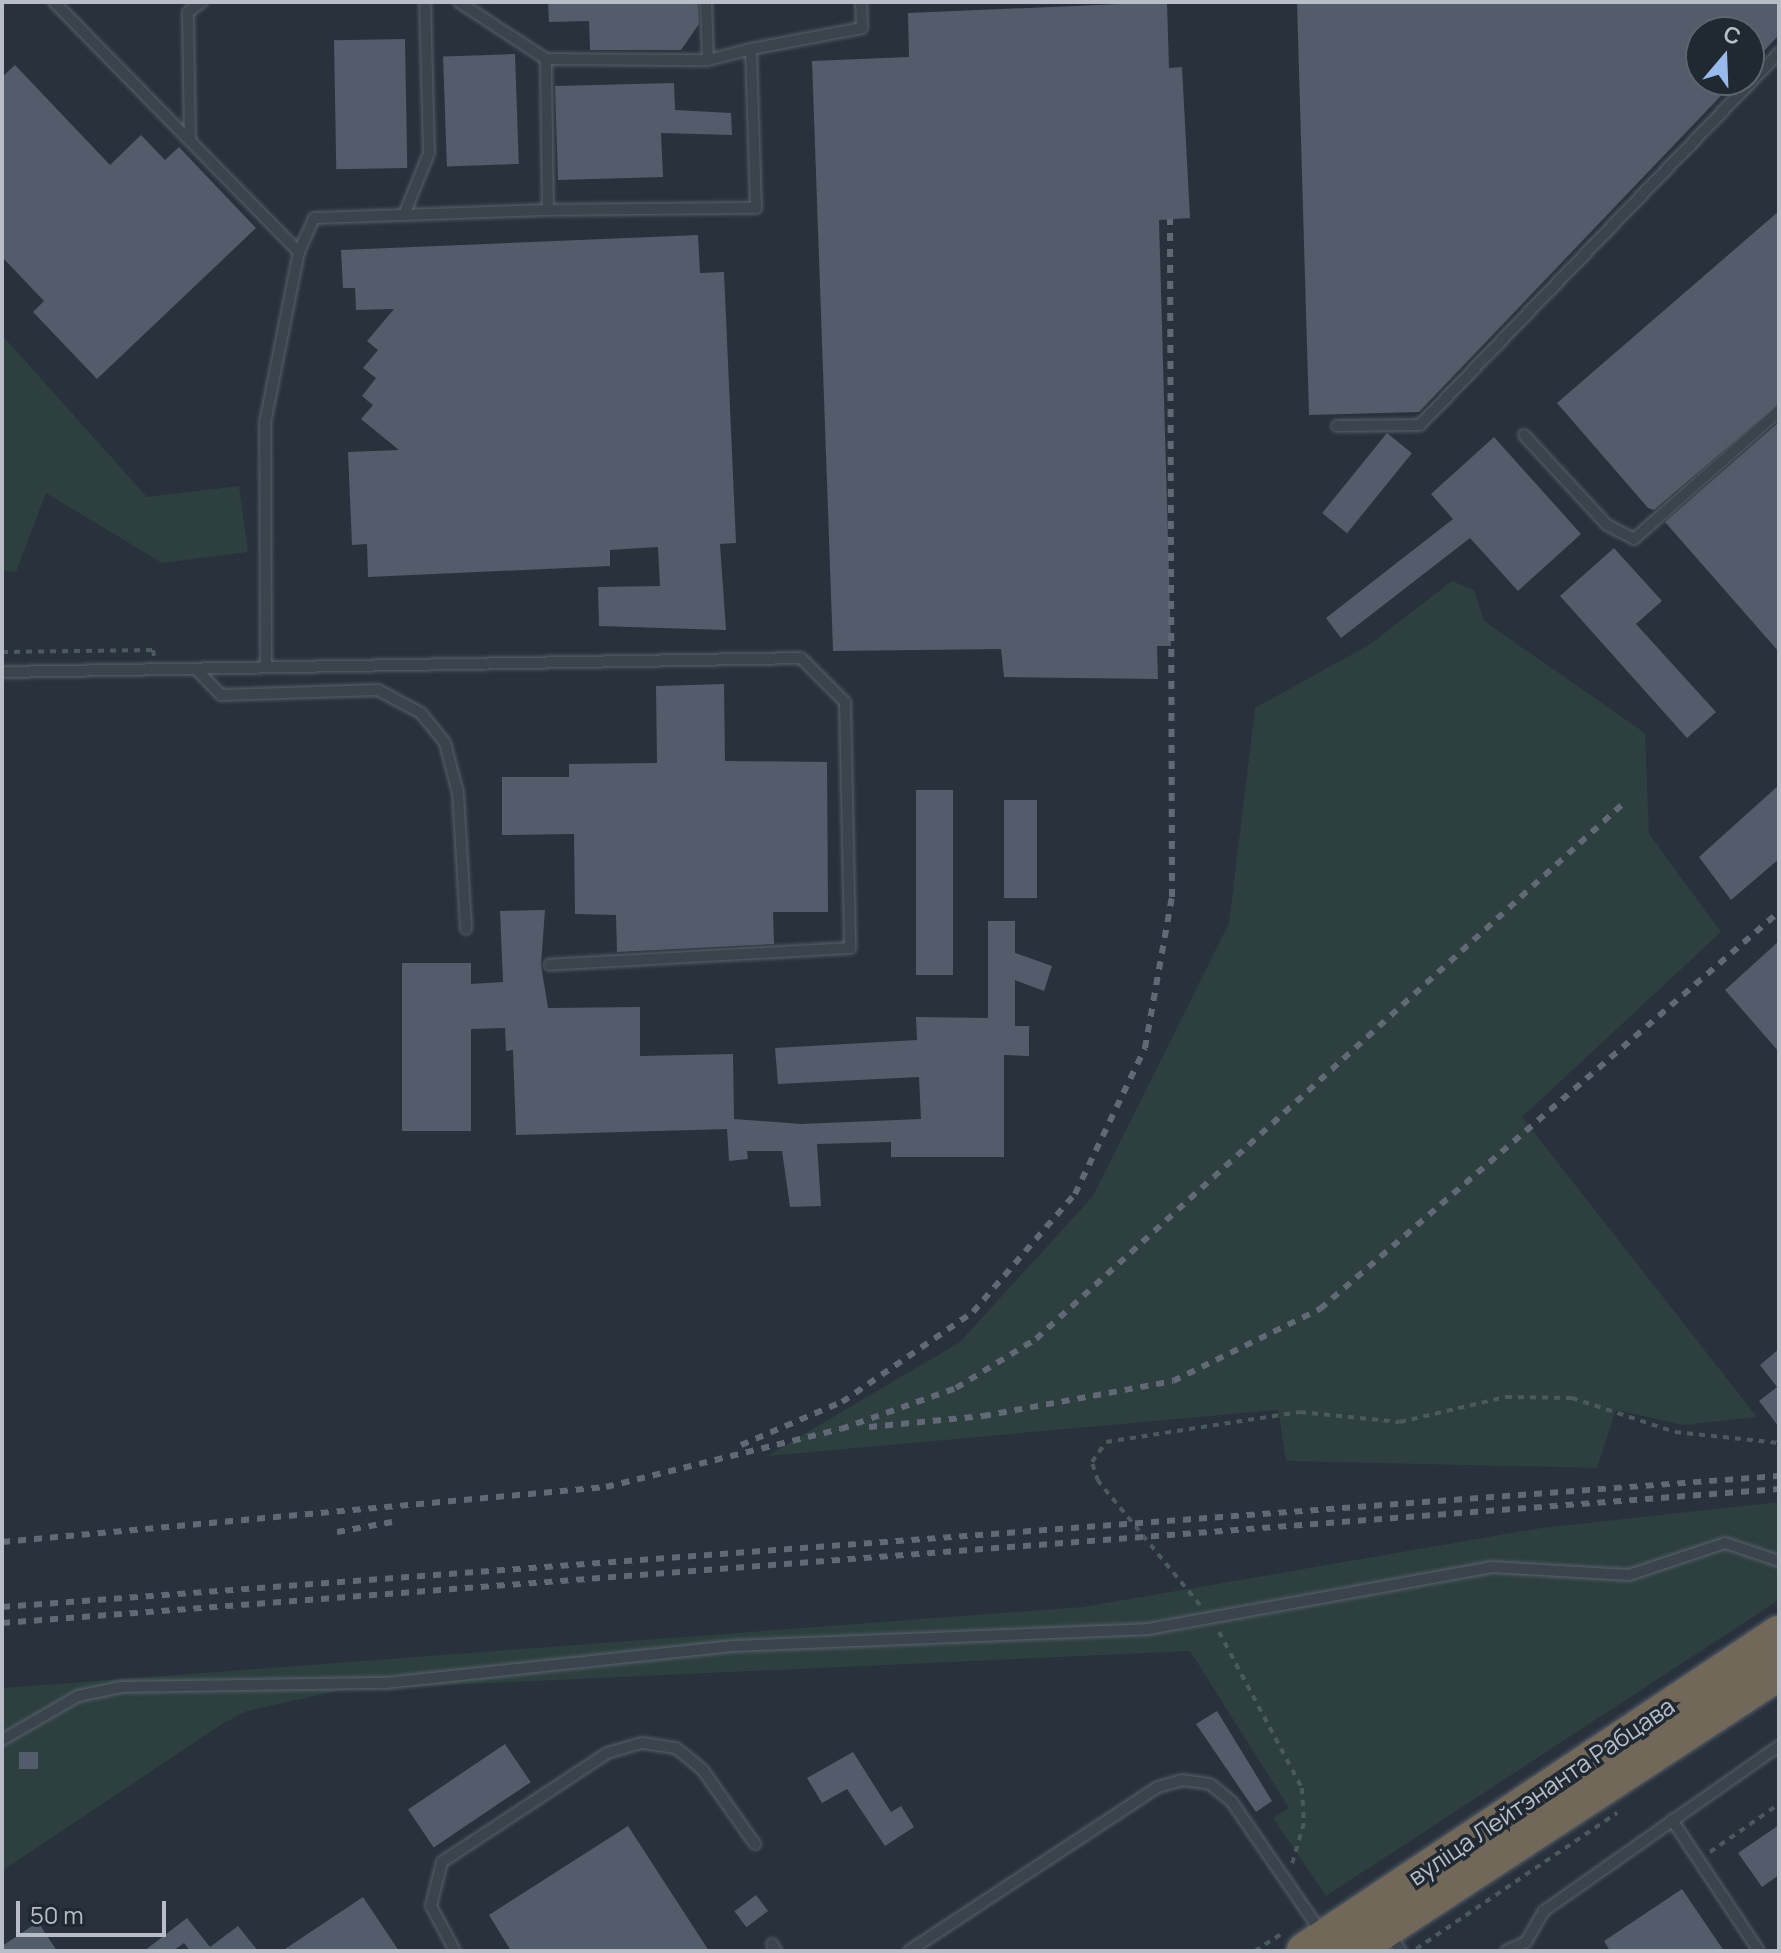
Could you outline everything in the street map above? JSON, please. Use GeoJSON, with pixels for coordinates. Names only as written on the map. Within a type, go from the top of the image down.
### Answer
{"type":"FeatureCollection","features":[{"type":"Feature","properties":{"kind":"highway","name":"вуліца Лейтэнанта Рабцава"},"geometry":{"type":"LineString","coordinates":[[1386,1928],[1779,1634]]}},
{"type":"Feature","properties":{"kind":"highway","name":"вуліца Лейтэнанта Рабцава"},"geometry":{"type":"LineString","coordinates":[[1327,1946],[1386,1928],[1779,1672]]}},
{"type":"Feature","properties":{"kind":"lane"},"geometry":{"type":"LineString","coordinates":[[54,2],[299,252]]}},
{"type":"Feature","properties":{"kind":"lane"},"geometry":{"type":"LineString","coordinates":[[190,141],[188,12],[202,2]]}},
{"type":"Feature","properties":{"kind":"lane"},"geometry":{"type":"LineString","coordinates":[[404,215],[429,153],[425,2]]}},
{"type":"Feature","properties":{"kind":"lane"},"geometry":{"type":"LineString","coordinates":[[459,2],[546,59],[708,60],[862,28],[861,2]]}},
{"type":"Feature","properties":{"kind":"lane"},"geometry":{"type":"LineString","coordinates":[[706,2],[708,60]]}},
{"type":"Feature","properties":{"kind":"lane"},"geometry":{"type":"LineString","coordinates":[[266,667],[265,423],[299,252],[314,218],[548,210],[756,208],[751,49]]}},
{"type":"Feature","properties":{"kind":"lane"},"geometry":{"type":"LineString","coordinates":[[1337,426],[1420,425],[1779,53]]}},
{"type":"Feature","properties":{"kind":"lane"},"geometry":{"type":"LineString","coordinates":[[546,59],[548,210]]}},
{"type":"Feature","properties":{"kind":"lane"},"geometry":{"type":"LineString","coordinates":[[1524,435],[1607,525],[1634,539],[1779,411]]}},
{"type":"Feature","properties":{"kind":"lane"},"geometry":{"type":"LineString","coordinates":[[2,672],[801,658],[845,702],[850,948],[549,965]]}},
{"type":"Feature","properties":{"kind":"lane"},"geometry":{"type":"LineString","coordinates":[[197,670],[221,695],[378,690],[421,713],[445,743],[458,793],[466,929]]}},
{"type":"Feature","properties":{"kind":"lane"},"geometry":{"type":"LineString","coordinates":[[2,1740],[78,1696],[121,1687],[386,1683],[683,1649],[1088,1632],[1212,1618],[1492,1567],[1629,1575],[1725,1543],[1779,1561]]}},
{"type":"Feature","properties":{"kind":"lane"},"geometry":{"type":"LineString","coordinates":[[455,1951],[431,1906],[442,1862],[607,1753],[643,1743],[676,1748],[702,1769],[755,1844]]}},
{"type":"Feature","properties":{"kind":"lane"},"geometry":{"type":"LineString","coordinates":[[1506,1951],[1526,1942],[1544,1911],[1779,1746]]}},
{"type":"Feature","properties":{"kind":"lane"},"geometry":{"type":"LineString","coordinates":[[909,1951],[1158,1787],[1182,1780],[1223,1792],[1286,1881],[1327,1946]]}},
{"type":"Feature","properties":{"kind":"lane"},"geometry":{"type":"LineString","coordinates":[[1672,1820],[1759,1951]]}},
{"type":"Feature","properties":{"kind":"path"},"geometry":{"type":"LineString","coordinates":[[2,652],[153,650],[154,670]]}},
{"type":"Feature","properties":{"kind":"path"},"geometry":{"type":"LineString","coordinates":[[1286,1881],[1304,1823],[1302,1788],[1212,1618],[1098,1481],[1092,1462],[1106,1442],[1300,1412],[1400,1422],[1506,1397],[1572,1398],[1675,1432],[1779,1443]]}},
{"type":"Feature","properties":{"kind":"path"},"geometry":{"type":"LineString","coordinates":[[1415,1951],[1590,1838],[1628,1803]]}},
{"type":"Feature","properties":{"kind":"path"},"geometry":{"type":"LineString","coordinates":[[1698,1860],[1779,1804]]}},
{"type":"Feature","properties":{"kind":"shaded area"},"geometry":{"type":"Polygon","coordinates":[[[2,335],[147,497],[239,486],[248,552],[162,563],[46,493],[16,572],[2,570],[2,335]]]}},
{"type":"Feature","properties":{"kind":"shaded area"},"geometry":{"type":"Polygon","coordinates":[[[1452,581],[1474,590],[1484,621],[1645,733],[1649,834],[1721,932],[1522,1117],[1757,1417],[1683,1425],[1616,1410],[1597,1468],[1286,1461],[1278,1410],[767,1456],[960,1342],[1093,1196],[1229,923],[1255,708],[1369,645],[1452,581]]]}},
{"type":"Feature","properties":{"kind":"shaded area"},"geometry":{"type":"Polygon","coordinates":[[[1779,1502],[1779,1600],[1326,1896],[1273,1818],[1289,1808],[1190,1651],[341,1690],[247,1711],[222,1724],[2,1871],[2,1688],[1083,1607],[1541,1528],[1779,1502]]]}},
{"type":"Feature","properties":{"kind":"building"},"geometry":{"type":"Polygon","coordinates":[[[548,2],[698,2],[699,24],[681,50],[590,50],[589,21],[549,22],[548,2]]]}},
{"type":"Feature","properties":{"kind":"building"},"geometry":{"type":"Polygon","coordinates":[[[1167,2],[1169,68],[1182,67],[1190,218],[1159,220],[1171,646],[1157,646],[1158,679],[1004,677],[1001,649],[833,651],[812,61],[909,57],[908,13],[1167,2]]]}},
{"type":"Feature","properties":{"kind":"building"},"geometry":{"type":"Polygon","coordinates":[[[1297,2],[1779,2],[1779,35],[1765,50],[1765,16],[1685,16],[1685,96],[1721,96],[1419,412],[1309,415],[1297,2]]]}},
{"type":"Feature","properties":{"kind":"building"},"geometry":{"type":"Polygon","coordinates":[[[405,39],[407,168],[336,169],[334,40],[405,39]]]}},
{"type":"Feature","properties":{"kind":"building"},"geometry":{"type":"Polygon","coordinates":[[[515,54],[519,164],[447,166],[443,57],[515,54]]]}},
{"type":"Feature","properties":{"kind":"building"},"geometry":{"type":"Polygon","coordinates":[[[15,65],[110,165],[141,135],[165,160],[179,147],[256,228],[97,379],[33,312],[44,301],[2,257],[2,77],[15,65]]]}},
{"type":"Feature","properties":{"kind":"building"},"geometry":{"type":"Polygon","coordinates":[[[674,83],[675,110],[731,113],[732,135],[661,133],[663,177],[558,180],[555,86],[674,83]]]}},
{"type":"Feature","properties":{"kind":"building"},"geometry":{"type":"Polygon","coordinates":[[[1779,211],[1779,403],[1654,510],[1648,508],[1557,403],[1779,211]]]}},
{"type":"Feature","properties":{"kind":"building"},"geometry":{"type":"Polygon","coordinates":[[[698,235],[700,273],[724,272],[736,543],[720,544],[726,630],[599,626],[598,587],[660,586],[658,547],[610,550],[610,566],[368,577],[367,544],[352,545],[348,452],[399,450],[361,419],[373,405],[362,396],[376,378],[363,368],[378,350],[367,341],[394,309],[356,310],[355,288],[343,288],[341,250],[698,235]]]}},
{"type":"Feature","properties":{"kind":"building"},"geometry":{"type":"Polygon","coordinates":[[[1779,422],[1779,652],[1665,522],[1779,422]]]}},
{"type":"Feature","properties":{"kind":"building"},"geometry":{"type":"Polygon","coordinates":[[[1387,433],[1412,453],[1347,533],[1322,513],[1387,433]]]}},
{"type":"Feature","properties":{"kind":"building"},"geometry":{"type":"Polygon","coordinates":[[[1494,437],[1581,534],[1518,591],[1470,538],[1341,638],[1326,618],[1453,519],[1431,494],[1494,437]]]}},
{"type":"Feature","properties":{"kind":"building"},"geometry":{"type":"Polygon","coordinates":[[[1614,548],[1662,601],[1636,624],[1716,712],[1687,738],[1560,596],[1614,548]]]}},
{"type":"Feature","properties":{"kind":"building"},"geometry":{"type":"Polygon","coordinates":[[[724,684],[725,761],[827,762],[828,912],[773,912],[774,944],[617,952],[616,915],[575,914],[574,834],[502,835],[502,777],[569,777],[569,764],[657,763],[656,686],[724,684]]]}},
{"type":"Feature","properties":{"kind":"building"},"geometry":{"type":"Polygon","coordinates":[[[1779,785],[1779,859],[1731,900],[1699,857],[1779,785]]]}},
{"type":"Feature","properties":{"kind":"building"},"geometry":{"type":"Polygon","coordinates":[[[916,790],[953,790],[953,975],[916,975],[916,790]]]}},
{"type":"Feature","properties":{"kind":"building"},"geometry":{"type":"Polygon","coordinates":[[[1004,800],[1037,800],[1037,898],[1004,898],[1004,800]]]}},
{"type":"Feature","properties":{"kind":"building"},"geometry":{"type":"Polygon","coordinates":[[[545,910],[541,965],[548,1008],[640,1007],[640,1056],[733,1054],[734,1119],[801,1124],[921,1119],[919,1077],[778,1084],[775,1048],[917,1040],[916,1017],[988,1018],[988,921],[1015,921],[1015,953],[1052,966],[1044,991],[1015,980],[1015,1026],[1029,1026],[1029,1056],[1004,1055],[1004,1157],[891,1157],[891,1142],[817,1144],[821,1206],[790,1207],[782,1151],[747,1151],[748,1159],[729,1161],[727,1129],[516,1135],[513,1050],[506,1051],[505,1028],[471,1029],[471,1131],[402,1131],[402,963],[471,963],[471,984],[503,982],[500,911],[545,910]]]}},
{"type":"Feature","properties":{"kind":"building"},"geometry":{"type":"Polygon","coordinates":[[[1779,941],[1779,1052],[1725,990],[1779,941]]]}},
{"type":"Feature","properties":{"kind":"building"},"geometry":{"type":"Polygon","coordinates":[[[1779,1349],[1779,1427],[1759,1401],[1777,1387],[1760,1365],[1779,1349]]]}},
{"type":"Feature","properties":{"kind":"building"},"geometry":{"type":"Polygon","coordinates":[[[1217,1711],[1272,1801],[1256,1812],[1196,1724],[1217,1711]]]}},
{"type":"Feature","properties":{"kind":"building"},"geometry":{"type":"Polygon","coordinates":[[[505,1744],[531,1782],[434,1848],[408,1809],[505,1744]]]}},
{"type":"Feature","properties":{"kind":"building"},"geometry":{"type":"Polygon","coordinates":[[[19,1752],[38,1752],[38,1769],[19,1769],[19,1752]]]}},
{"type":"Feature","properties":{"kind":"building"},"geometry":{"type":"Polygon","coordinates":[[[853,1752],[891,1812],[901,1806],[914,1827],[885,1846],[847,1789],[822,1803],[807,1778],[853,1752]]]}},
{"type":"Feature","properties":{"kind":"building"},"geometry":{"type":"Polygon","coordinates":[[[1779,1825],[1779,1875],[1762,1887],[1738,1853],[1779,1825]]]}},
{"type":"Feature","properties":{"kind":"building"},"geometry":{"type":"Polygon","coordinates":[[[628,1826],[709,1951],[511,1951],[489,1915],[628,1826]]]}},
{"type":"Feature","properties":{"kind":"building"},"geometry":{"type":"Polygon","coordinates":[[[1682,1889],[1724,1951],[1610,1951],[1604,1941],[1682,1889]]]}},
{"type":"Feature","properties":{"kind":"building"},"geometry":{"type":"Polygon","coordinates":[[[756,1895],[768,1911],[746,1927],[734,1911],[756,1895]]]}},
{"type":"Feature","properties":{"kind":"building"},"geometry":{"type":"Polygon","coordinates":[[[363,1897],[399,1951],[282,1951],[363,1897]]]}},
{"type":"Feature","properties":{"kind":"building"},"geometry":{"type":"Polygon","coordinates":[[[187,1918],[210,1947],[238,1926],[258,1951],[190,1951],[184,1943],[173,1951],[144,1951],[187,1918]]]}},
{"type":"Feature","properties":{"kind":"building"},"geometry":{"type":"Polygon","coordinates":[[[38,1922],[57,1951],[2,1951],[2,1946],[38,1922]]]}},
{"type":"Feature","properties":{"kind":"railway"},"geometry":{"type":"LineString","coordinates":[[741,1445],[842,1402],[973,1312],[1075,1194],[1145,1048],[1172,897],[1170,219]]}},
{"type":"Feature","properties":{"kind":"railway"},"geometry":{"type":"LineString","coordinates":[[2,1542],[606,1487],[841,1429],[956,1388],[1036,1339],[1625,802]]}},
{"type":"Feature","properties":{"kind":"railway"},"geometry":{"type":"LineString","coordinates":[[869,1427],[983,1416],[1173,1381],[1320,1309],[1779,912]]}},
{"type":"Feature","properties":{"kind":"railway"},"geometry":{"type":"LineString","coordinates":[[2,1607],[1779,1476]]}},
{"type":"Feature","properties":{"kind":"railway"},"geometry":{"type":"LineString","coordinates":[[2,1623],[1779,1489]]}},
{"type":"Feature","properties":{"kind":"railway"},"geometry":{"type":"LineString","coordinates":[[337,1532],[392,1522]]}}]}
